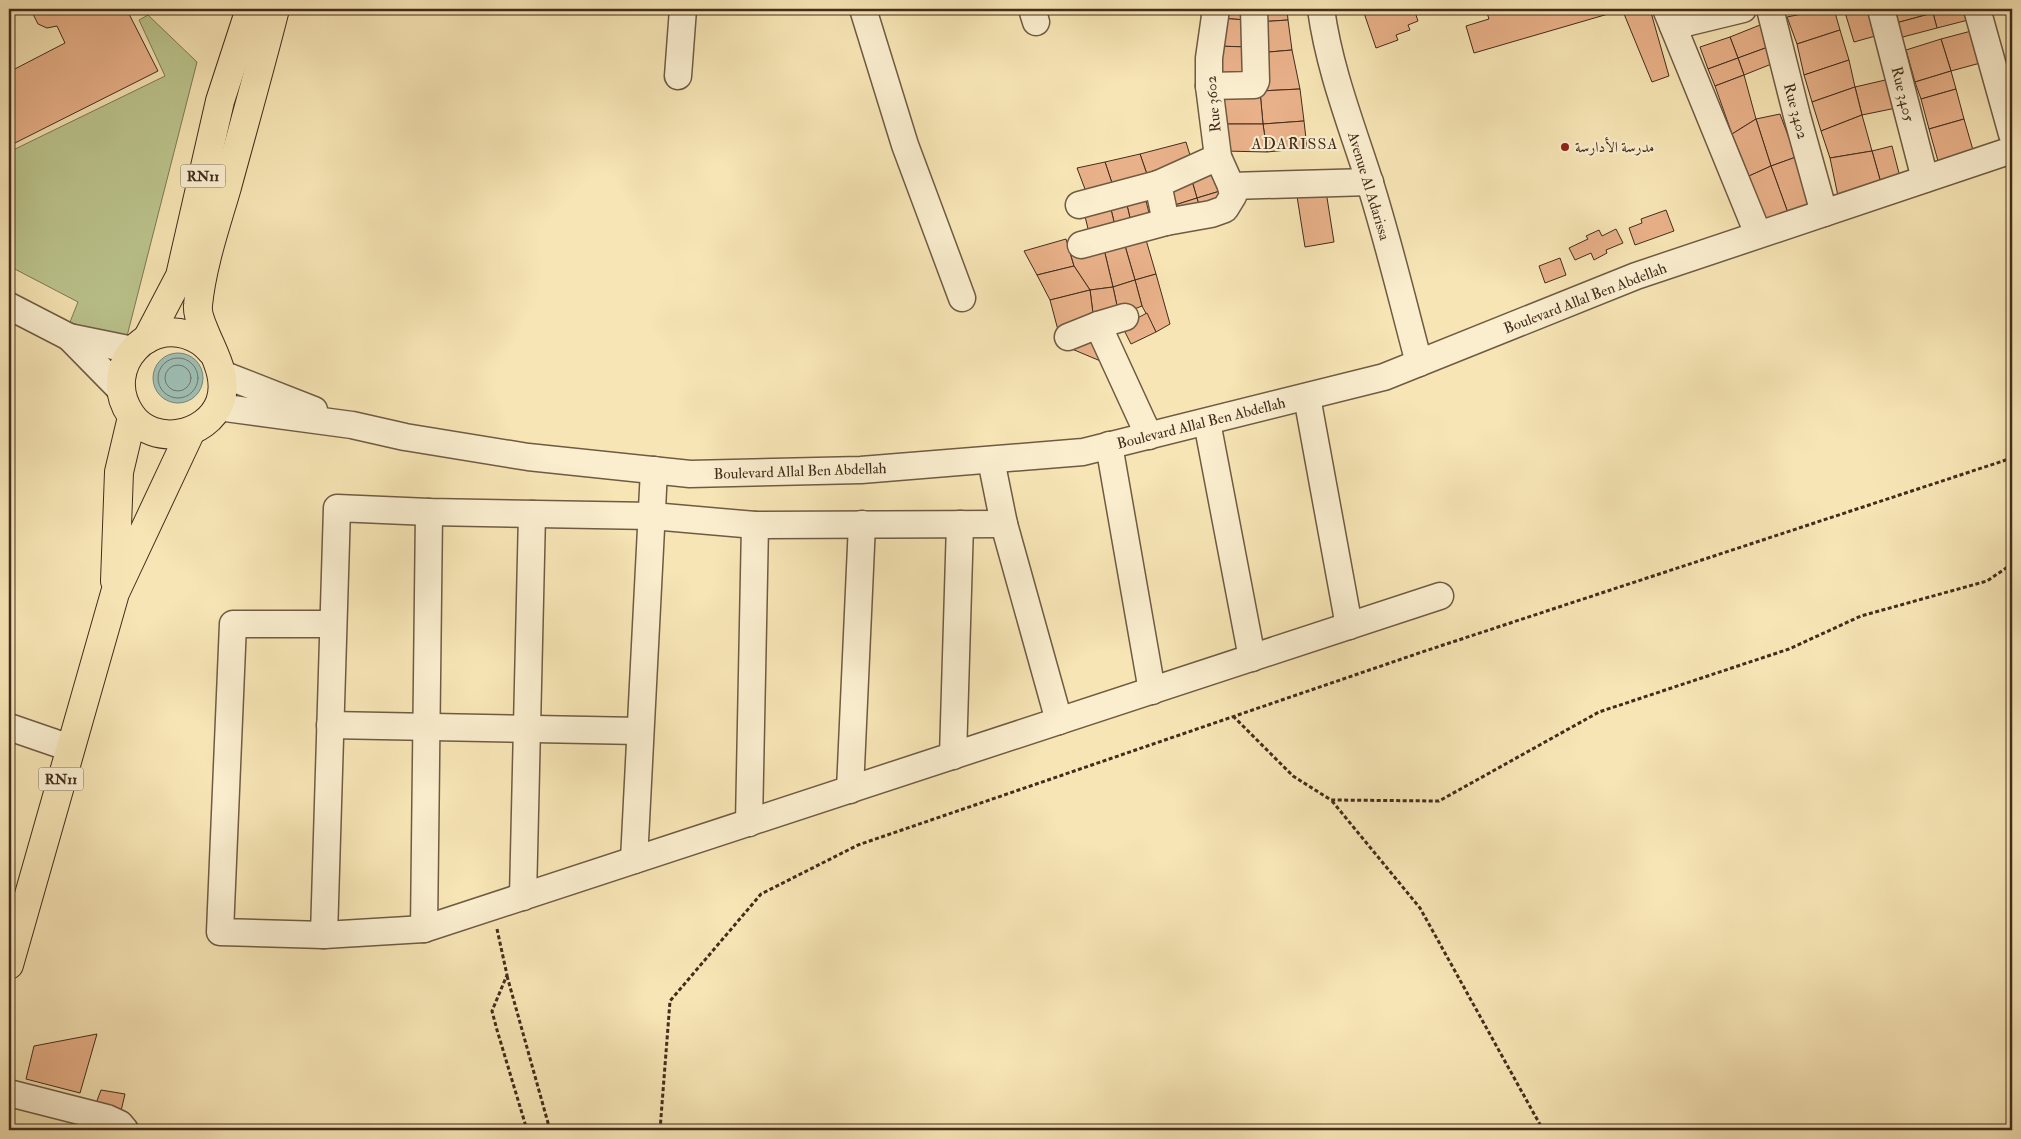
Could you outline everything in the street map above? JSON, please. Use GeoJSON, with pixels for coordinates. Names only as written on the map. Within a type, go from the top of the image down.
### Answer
{"type":"FeatureCollection","features":[{"type":"Feature","properties":{"kind":"main road","name":"RN11"},"geometry":{"type":"LineString","coordinates":[[250,9],[220,101],[180,276],[140,344],[124,364],[120,380],[124,404],[132,416],[144,427],[159,433],[175,435],[191,431],[204,423],[215,412],[222,393],[218,364],[201,322],[198,308],[201,284],[275,9]]}},
{"type":"Feature","properties":{"kind":"main road"},"geometry":{"type":"LineString","coordinates":[[140,344],[165,333],[184,334],[200,341],[218,364]]}},
{"type":"Feature","properties":{"kind":"main road","name":"RN11"},"geometry":{"type":"LineString","coordinates":[[115,593],[119,472],[132,416]]}},
{"type":"Feature","properties":{"kind":"main road","name":"RN11"},"geometry":{"type":"LineString","coordinates":[[9,965],[115,593],[191,431]]}},
{"type":"Feature","properties":{"kind":"street"},"geometry":{"type":"LineString","coordinates":[[678,76],[683,9]]}},
{"type":"Feature","properties":{"kind":"street"},"geometry":{"type":"LineString","coordinates":[[862,9],[905,145],[962,298]]}},
{"type":"Feature","properties":{"kind":"street","name":"Rue 3602"},"geometry":{"type":"LineString","coordinates":[[1216,9],[1209,58],[1209,86],[1218,157],[1232,191]]}},
{"type":"Feature","properties":{"kind":"street"},"geometry":{"type":"LineString","coordinates":[[1209,86],[1254,85],[1256,81],[1254,9]]}},
{"type":"Feature","properties":{"kind":"street","name":"Avenue Al Adarissa"},"geometry":{"type":"LineString","coordinates":[[1321,9],[1325,39],[1346,112],[1370,182],[1419,363]]}},
{"type":"Feature","properties":{"kind":"street"},"geometry":{"type":"LineString","coordinates":[[1743,9],[1670,18],[1758,234]]}},
{"type":"Feature","properties":{"kind":"street","name":"Rue 3402"},"geometry":{"type":"LineString","coordinates":[[1770,9],[1796,116],[1824,213]]}},
{"type":"Feature","properties":{"kind":"street","name":"Rue 3405"},"geometry":{"type":"LineString","coordinates":[[1881,9],[1925,179]]}},
{"type":"Feature","properties":{"kind":"street"},"geometry":{"type":"LineString","coordinates":[[1977,9],[2012,134]]}},
{"type":"Feature","properties":{"kind":"street","name":"Boulevard Allal Ben Abdellah"},"geometry":{"type":"LineString","coordinates":[[215,412],[218,407],[352,425],[405,437],[528,457],[690,474],[861,470],[1083,452],[1384,377],[1636,276],[2012,150]]}},
{"type":"Feature","properties":{"kind":"street"},"geometry":{"type":"LineString","coordinates":[[1079,205],[1158,184],[1218,157]]}},
{"type":"Feature","properties":{"kind":"street"},"geometry":{"type":"LineString","coordinates":[[1081,245],[1166,222],[1211,214],[1225,209],[1232,191],[1370,182]]}},
{"type":"Feature","properties":{"kind":"street"},"geometry":{"type":"LineString","coordinates":[[1158,184],[1166,222]]}},
{"type":"Feature","properties":{"kind":"street"},"geometry":{"type":"LineString","coordinates":[[9,306],[69,337],[120,389]]}},
{"type":"Feature","properties":{"kind":"street"},"geometry":{"type":"LineString","coordinates":[[1068,337],[1098,325],[1126,317]]}},
{"type":"Feature","properties":{"kind":"street"},"geometry":{"type":"LineString","coordinates":[[1098,325],[1149,436]]}},
{"type":"Feature","properties":{"kind":"street"},"geometry":{"type":"LineString","coordinates":[[69,337],[140,344]]}},
{"type":"Feature","properties":{"kind":"street","name":"Boulevard Allal Ben Abdellah"},"geometry":{"type":"LineString","coordinates":[[218,364],[352,425]]}},
{"type":"Feature","properties":{"kind":"street"},"geometry":{"type":"LineString","coordinates":[[1307,397],[1349,626]]}},
{"type":"Feature","properties":{"kind":"street"},"geometry":{"type":"LineString","coordinates":[[1207,422],[1252,658]]}},
{"type":"Feature","properties":{"kind":"street"},"geometry":{"type":"LineString","coordinates":[[1110,445],[1152,691]]}},
{"type":"Feature","properties":{"kind":"street"},"geometry":{"type":"LineString","coordinates":[[991,460],[1004,524],[1059,721]]}},
{"type":"Feature","properties":{"kind":"street"},"geometry":{"type":"LineString","coordinates":[[634,860],[654,470]]}},
{"type":"Feature","properties":{"kind":"street"},"geometry":{"type":"LineString","coordinates":[[324,935],[337,508],[429,512],[652,516],[756,525],[1004,524]]}},
{"type":"Feature","properties":{"kind":"street"},"geometry":{"type":"LineString","coordinates":[[424,929],[429,512]]}},
{"type":"Feature","properties":{"kind":"street"},"geometry":{"type":"LineString","coordinates":[[523,897],[532,514]]}},
{"type":"Feature","properties":{"kind":"street"},"geometry":{"type":"LineString","coordinates":[[850,790],[862,524]]}},
{"type":"Feature","properties":{"kind":"street"},"geometry":{"type":"LineString","coordinates":[[953,756],[960,524]]}},
{"type":"Feature","properties":{"kind":"street"},"geometry":{"type":"LineString","coordinates":[[749,822],[756,525]]}},
{"type":"Feature","properties":{"kind":"street"},"geometry":{"type":"LineString","coordinates":[[333,624],[233,624],[220,932],[324,935],[424,929],[1440,596]]}},
{"type":"Feature","properties":{"kind":"street"},"geometry":{"type":"LineString","coordinates":[[330,725],[640,731]]}},
{"type":"Feature","properties":{"kind":"street"},"geometry":{"type":"LineString","coordinates":[[9,727],[70,748]]}},
{"type":"Feature","properties":{"kind":"street"},"geometry":{"type":"LineString","coordinates":[[9,1093],[108,1118],[120,1124],[125,1130]]}},
{"type":"Feature","properties":{"kind":"path"},"geometry":{"type":"LineString","coordinates":[[660,1130],[670,1001],[761,894],[858,845],[1412,655],[2012,458]]}},
{"type":"Feature","properties":{"kind":"path"},"geometry":{"type":"LineString","coordinates":[[1332,800],[1439,801],[1599,712],[1789,649],[1861,616],[1987,581],[2012,564]]}},
{"type":"Feature","properties":{"kind":"path"},"geometry":{"type":"LineString","coordinates":[[1234,716],[1293,776],[1332,800],[1420,908],[1543,1130]]}},
{"type":"Feature","properties":{"kind":"path"},"geometry":{"type":"LineString","coordinates":[[492,906],[507,975],[550,1130]]}},
{"type":"Feature","properties":{"kind":"path"},"geometry":{"type":"LineString","coordinates":[[507,975],[492,1011],[496,1030],[527,1130]]}},
{"type":"Feature","properties":{"kind":"green space"},"geometry":{"type":"Polygon","coordinates":[[[148,15],[197,62],[125,344],[70,322],[78,302],[9,266],[9,152],[165,76],[139,20],[148,15]]]}},
{"type":"Feature","properties":{"kind":"water"},"geometry":{"type":"Polygon","coordinates":[[[178,353],[196,360],[203,378],[196,396],[178,403],[160,396],[153,378],[160,360],[178,353]]]}},
{"type":"Feature","properties":{"kind":"building"},"geometry":{"type":"Polygon","coordinates":[[[33,9],[135,9],[128,12],[158,71],[9,146],[9,72],[65,43],[57,26],[47,28],[38,24],[33,14],[33,9]]]}},
{"type":"Feature","properties":{"kind":"building"},"geometry":{"type":"Polygon","coordinates":[[[1219,9],[1247,9],[1247,20],[1218,18],[1219,9]]]}},
{"type":"Feature","properties":{"kind":"building"},"geometry":{"type":"Polygon","coordinates":[[[1258,9],[1287,9],[1288,20],[1258,22],[1258,9]]]}},
{"type":"Feature","properties":{"kind":"building"},"geometry":{"type":"Polygon","coordinates":[[[1377,9],[1414,9],[1418,21],[1408,25],[1410,30],[1396,35],[1398,40],[1376,48],[1364,13],[1377,9]]]}},
{"type":"Feature","properties":{"kind":"building"},"geometry":{"type":"Polygon","coordinates":[[[1500,9],[1614,9],[1615,12],[1474,53],[1466,26],[1489,19],[1487,13],[1500,9]]]}},
{"type":"Feature","properties":{"kind":"building"},"geometry":{"type":"Polygon","coordinates":[[[1622,9],[1650,9],[1669,76],[1652,82],[1622,9]]]}},
{"type":"Feature","properties":{"kind":"building"},"geometry":{"type":"Polygon","coordinates":[[[1834,9],[1840,30],[1797,44],[1787,17],[1834,9]]]}},
{"type":"Feature","properties":{"kind":"building"},"geometry":{"type":"Polygon","coordinates":[[[1844,9],[1872,9],[1879,35],[1854,42],[1844,9]]]}},
{"type":"Feature","properties":{"kind":"building"},"geometry":{"type":"Polygon","coordinates":[[[1892,9],[1932,9],[1933,13],[1896,23],[1892,9]]]}},
{"type":"Feature","properties":{"kind":"building"},"geometry":{"type":"Polygon","coordinates":[[[1951,9],[1970,9],[1972,19],[1937,28],[1933,13],[1951,9]]]}},
{"type":"Feature","properties":{"kind":"building"},"geometry":{"type":"Polygon","coordinates":[[[1933,13],[1937,28],[1899,38],[1896,23],[1933,13]]]}},
{"type":"Feature","properties":{"kind":"building"},"geometry":{"type":"Polygon","coordinates":[[[1218,18],[1247,20],[1249,47],[1215,46],[1218,18]]]}},
{"type":"Feature","properties":{"kind":"building"},"geometry":{"type":"Polygon","coordinates":[[[1288,20],[1292,50],[1257,53],[1258,22],[1288,20]]]}},
{"type":"Feature","properties":{"kind":"building"},"geometry":{"type":"Polygon","coordinates":[[[1760,25],[1768,47],[1738,58],[1730,37],[1760,25]]]}},
{"type":"Feature","properties":{"kind":"building"},"geometry":{"type":"Polygon","coordinates":[[[1840,30],[1849,60],[1804,75],[1797,44],[1840,30]]]}},
{"type":"Feature","properties":{"kind":"building"},"geometry":{"type":"Polygon","coordinates":[[[1975,30],[1984,62],[1951,71],[1941,39],[1975,30]]]}},
{"type":"Feature","properties":{"kind":"building"},"geometry":{"type":"Polygon","coordinates":[[[1730,37],[1738,58],[1708,69],[1700,47],[1730,37]]]}},
{"type":"Feature","properties":{"kind":"building"},"geometry":{"type":"Polygon","coordinates":[[[1941,39],[1951,71],[1915,82],[1906,50],[1941,39]]]}},
{"type":"Feature","properties":{"kind":"building"},"geometry":{"type":"Polygon","coordinates":[[[1215,46],[1249,47],[1251,80],[1213,79],[1215,46]]]}},
{"type":"Feature","properties":{"kind":"building"},"geometry":{"type":"Polygon","coordinates":[[[1768,47],[1774,63],[1744,75],[1738,58],[1768,47]]]}},
{"type":"Feature","properties":{"kind":"building"},"geometry":{"type":"Polygon","coordinates":[[[1292,50],[1300,89],[1260,91],[1257,53],[1292,50]]]}},
{"type":"Feature","properties":{"kind":"building"},"geometry":{"type":"Polygon","coordinates":[[[1738,58],[1744,75],[1715,86],[1708,69],[1738,58]]]}},
{"type":"Feature","properties":{"kind":"building"},"geometry":{"type":"Polygon","coordinates":[[[1849,60],[1855,87],[1812,102],[1804,75],[1849,60]]]}},
{"type":"Feature","properties":{"kind":"building"},"geometry":{"type":"Polygon","coordinates":[[[1951,71],[1956,89],[1921,99],[1915,82],[1951,71]]]}},
{"type":"Feature","properties":{"kind":"building"},"geometry":{"type":"Polygon","coordinates":[[[1744,75],[1756,119],[1732,134],[1715,86],[1744,75]]]}},
{"type":"Feature","properties":{"kind":"building"},"geometry":{"type":"Polygon","coordinates":[[[1894,78],[1901,107],[1862,115],[1855,87],[1894,78]]]}},
{"type":"Feature","properties":{"kind":"building"},"geometry":{"type":"Polygon","coordinates":[[[1855,87],[1862,115],[1821,131],[1812,102],[1855,87]]]}},
{"type":"Feature","properties":{"kind":"building"},"geometry":{"type":"Polygon","coordinates":[[[1300,89],[1304,121],[1263,124],[1260,91],[1300,89]]]}},
{"type":"Feature","properties":{"kind":"building"},"geometry":{"type":"Polygon","coordinates":[[[1956,89],[1964,119],[1929,129],[1921,99],[1956,89]]]}},
{"type":"Feature","properties":{"kind":"building"},"geometry":{"type":"Polygon","coordinates":[[[1260,91],[1263,124],[1218,124],[1215,92],[1260,91]]]}},
{"type":"Feature","properties":{"kind":"building"},"geometry":{"type":"Polygon","coordinates":[[[1780,114],[1796,157],[1771,166],[1756,119],[1780,114]]]}},
{"type":"Feature","properties":{"kind":"building"},"geometry":{"type":"Polygon","coordinates":[[[1862,115],[1872,151],[1830,158],[1821,131],[1862,115]]]}},
{"type":"Feature","properties":{"kind":"building"},"geometry":{"type":"Polygon","coordinates":[[[1756,119],[1771,166],[1749,176],[1732,134],[1756,119]]]}},
{"type":"Feature","properties":{"kind":"building"},"geometry":{"type":"Polygon","coordinates":[[[1964,119],[1973,150],[1938,161],[1929,129],[1964,119]]]}},
{"type":"Feature","properties":{"kind":"building"},"geometry":{"type":"Polygon","coordinates":[[[1304,121],[1307,148],[1267,152],[1263,124],[1304,121]]]}},
{"type":"Feature","properties":{"kind":"building"},"geometry":{"type":"Polygon","coordinates":[[[1218,124],[1263,124],[1267,152],[1223,151],[1218,124]]]}},
{"type":"Feature","properties":{"kind":"building"},"geometry":{"type":"Polygon","coordinates":[[[1186,142],[1193,165],[1150,183],[1140,154],[1186,142]]]}},
{"type":"Feature","properties":{"kind":"building"},"geometry":{"type":"Polygon","coordinates":[[[1892,146],[1900,177],[1881,183],[1872,151],[1892,146]]]}},
{"type":"Feature","properties":{"kind":"building"},"geometry":{"type":"Polygon","coordinates":[[[1872,151],[1881,183],[1838,196],[1830,158],[1872,151]]]}},
{"type":"Feature","properties":{"kind":"building"},"geometry":{"type":"Polygon","coordinates":[[[1140,154],[1150,183],[1115,192],[1105,162],[1140,154]]]}},
{"type":"Feature","properties":{"kind":"building"},"geometry":{"type":"Polygon","coordinates":[[[1796,157],[1809,204],[1788,213],[1771,166],[1796,157]]]}},
{"type":"Feature","properties":{"kind":"building"},"geometry":{"type":"Polygon","coordinates":[[[1105,162],[1115,192],[1088,197],[1077,168],[1105,162]]]}},
{"type":"Feature","properties":{"kind":"building"},"geometry":{"type":"Polygon","coordinates":[[[1771,166],[1788,213],[1766,221],[1749,176],[1771,166]]]}},
{"type":"Feature","properties":{"kind":"building"},"geometry":{"type":"Polygon","coordinates":[[[1215,174],[1220,191],[1197,198],[1192,181],[1215,174]]]}},
{"type":"Feature","properties":{"kind":"building"},"geometry":{"type":"Polygon","coordinates":[[[1192,181],[1197,198],[1175,205],[1170,188],[1192,181]]]}},
{"type":"Feature","properties":{"kind":"building"},"geometry":{"type":"Polygon","coordinates":[[[1325,185],[1334,242],[1305,247],[1296,190],[1325,185]]]}},
{"type":"Feature","properties":{"kind":"building"},"geometry":{"type":"Polygon","coordinates":[[[1220,191],[1225,205],[1201,212],[1197,198],[1220,191]]]}},
{"type":"Feature","properties":{"kind":"building"},"geometry":{"type":"Polygon","coordinates":[[[1144,193],[1151,221],[1132,226],[1125,197],[1144,193]]]}},
{"type":"Feature","properties":{"kind":"building"},"geometry":{"type":"Polygon","coordinates":[[[1125,197],[1132,226],[1116,230],[1109,201],[1125,197]]]}},
{"type":"Feature","properties":{"kind":"building"},"geometry":{"type":"Polygon","coordinates":[[[1197,198],[1201,212],[1179,219],[1175,205],[1197,198]]]}},
{"type":"Feature","properties":{"kind":"building"},"geometry":{"type":"Polygon","coordinates":[[[1109,201],[1116,230],[1090,237],[1083,208],[1109,201]]]}},
{"type":"Feature","properties":{"kind":"building"},"geometry":{"type":"Polygon","coordinates":[[[1666,210],[1674,231],[1635,245],[1629,228],[1642,223],[1641,219],[1666,210]]]}},
{"type":"Feature","properties":{"kind":"building"},"geometry":{"type":"Polygon","coordinates":[[[1616,229],[1623,243],[1606,250],[1607,253],[1594,260],[1591,253],[1575,260],[1569,248],[1588,239],[1586,236],[1599,230],[1602,236],[1616,229]]]}},
{"type":"Feature","properties":{"kind":"building"},"geometry":{"type":"Polygon","coordinates":[[[1144,233],[1156,274],[1135,280],[1123,239],[1144,233]]]}},
{"type":"Feature","properties":{"kind":"building"},"geometry":{"type":"Polygon","coordinates":[[[1066,239],[1074,266],[1037,275],[1024,251],[1066,239]]]}},
{"type":"Feature","properties":{"kind":"building"},"geometry":{"type":"Polygon","coordinates":[[[1123,239],[1135,280],[1113,287],[1103,245],[1123,239]]]}},
{"type":"Feature","properties":{"kind":"building"},"geometry":{"type":"Polygon","coordinates":[[[1103,245],[1113,287],[1090,290],[1074,266],[1070,252],[1103,245]]]}},
{"type":"Feature","properties":{"kind":"building"},"geometry":{"type":"Polygon","coordinates":[[[1560,258],[1566,275],[1545,283],[1539,266],[1560,258]]]}},
{"type":"Feature","properties":{"kind":"building"},"geometry":{"type":"Polygon","coordinates":[[[1074,266],[1090,290],[1050,300],[1037,275],[1074,266]]]}},
{"type":"Feature","properties":{"kind":"building"},"geometry":{"type":"Polygon","coordinates":[[[1156,274],[1170,324],[1156,332],[1142,306],[1135,280],[1156,274]]]}},
{"type":"Feature","properties":{"kind":"building"},"geometry":{"type":"Polygon","coordinates":[[[1135,280],[1142,306],[1119,315],[1113,287],[1135,280]]]}},
{"type":"Feature","properties":{"kind":"building"},"geometry":{"type":"Polygon","coordinates":[[[1113,287],[1119,315],[1094,321],[1090,290],[1113,287]]]}},
{"type":"Feature","properties":{"kind":"building"},"geometry":{"type":"Polygon","coordinates":[[[1090,290],[1094,321],[1058,330],[1050,300],[1090,290]]]}},
{"type":"Feature","properties":{"kind":"building"},"geometry":{"type":"Polygon","coordinates":[[[1147,313],[1156,332],[1131,344],[1122,326],[1147,313]]]}},
{"type":"Feature","properties":{"kind":"building"},"geometry":{"type":"Polygon","coordinates":[[[1097,333],[1110,365],[1060,344],[1097,333]]]}},
{"type":"Feature","properties":{"kind":"building"},"geometry":{"type":"Polygon","coordinates":[[[97,1034],[80,1093],[26,1079],[34,1046],[97,1034]]]}},
{"type":"Feature","properties":{"kind":"building"},"geometry":{"type":"Polygon","coordinates":[[[101,1090],[125,1094],[121,1111],[95,1106],[101,1090]]]}},
{"type":"Feature","properties":{"kind":"place","name":"مدرسة الأدارسة"},"geometry":{"type":"Point","coordinates":[1565,147]}},
{"type":"Feature","properties":{"kind":"district","name":"ADARISSA"},"geometry":{"type":"Point","coordinates":[1295,143]}}]}
